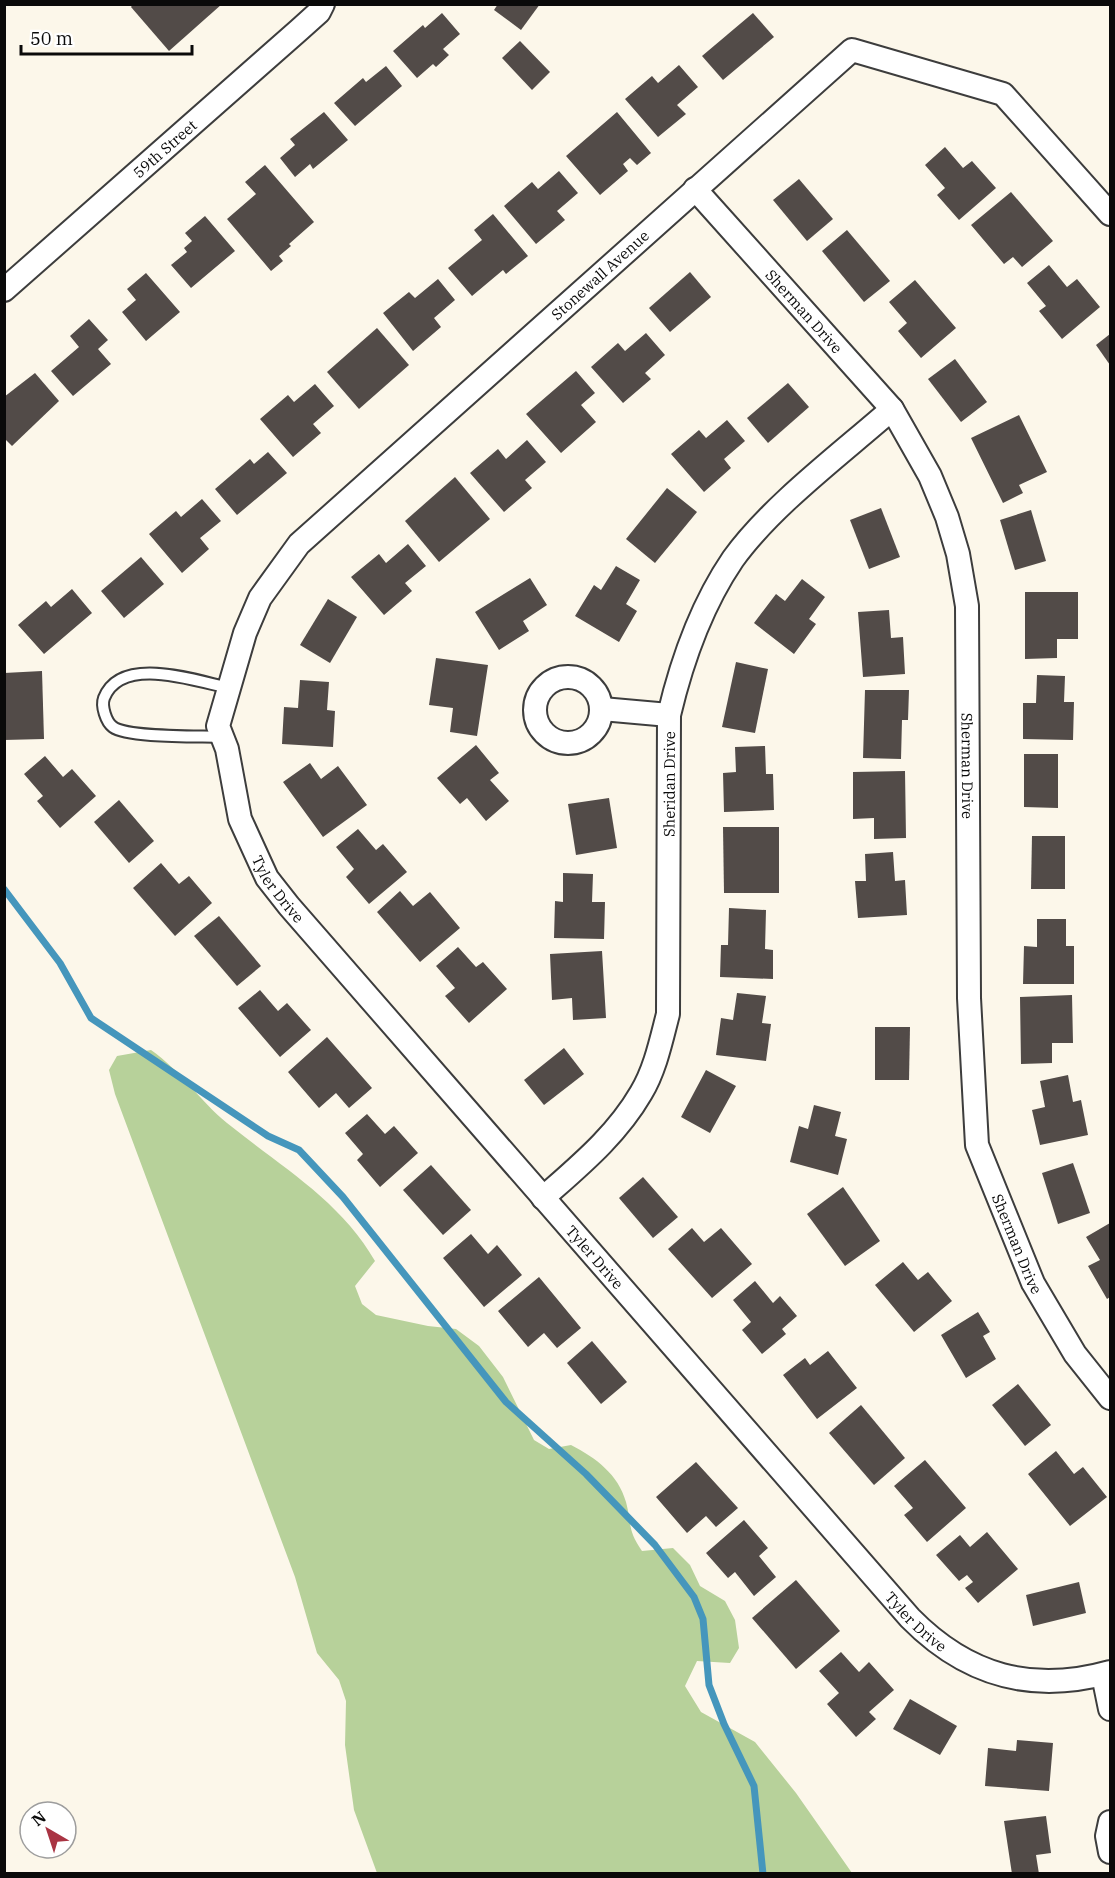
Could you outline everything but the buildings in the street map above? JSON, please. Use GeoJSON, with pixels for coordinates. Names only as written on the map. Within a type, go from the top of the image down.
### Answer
{"type":"FeatureCollection","features":[{"type":"Feature","properties":{"kind":"street","name":"59th Street"},"geometry":{"type":"LineString","coordinates":[[4,290],[320,12],[323,4]]}},
{"type":"Feature","properties":{"kind":"street","name":"Stonewall Avenue"},"geometry":{"type":"LineString","coordinates":[[228,693],[245,633],[260,598],[299,544],[852,50],[1003,93],[1110,214]]}},
{"type":"Feature","properties":{"kind":"street","name":"Sherman Drive"},"geometry":{"type":"LineString","coordinates":[[695,189],[892,408],[930,476],[947,517],[958,554],[967,606],[969,998],[977,1145],[1033,1283],[1076,1354],[1110,1398]]}},
{"type":"Feature","properties":{"kind":"street","name":"Sheridan Drive"},"geometry":{"type":"LineString","coordinates":[[543,1198],[620,1126],[642,1092],[656,1058],[668,1014],[669,715],[677,683],[702,612],[734,558],[769,518],[892,408]]}},
{"type":"Feature","properties":{"kind":"street","name":"Tyler Drive"},"geometry":{"type":"LineString","coordinates":[[228,693],[218,726],[240,819],[267,878],[543,1198],[924,1633],[958,1658],[991,1673],[1035,1682],[1073,1680],[1107,1673]]}},
{"type":"Feature","properties":{"kind":"street"},"geometry":{"type":"LineString","coordinates":[[602,709],[669,715]]}},
{"type":"Feature","properties":{"kind":"street"},"geometry":{"type":"LineString","coordinates":[[1107,1673],[1110,1709]]}},
{"type":"Feature","properties":{"kind":"street"},"geometry":{"type":"LineString","coordinates":[[1110,1822],[1107,1836],[1110,1852]]}},
{"type":"Feature","properties":{"kind":"lane"},"geometry":{"type":"LineString","coordinates":[[222,736],[131,733],[114,727],[107,719],[102,702],[107,689],[122,679],[143,672],[163,673],[228,693]]}},
{"type":"Feature","properties":{"kind":"green space"},"geometry":{"type":"Polygon","coordinates":[[[151,1050],[172,1067],[227,1123],[327,1202],[361,1239],[375,1261],[355,1286],[362,1304],[376,1315],[428,1326],[456,1329],[479,1346],[503,1377],[534,1440],[549,1449],[571,1445],[597,1461],[618,1483],[626,1502],[632,1532],[642,1551],[673,1548],[690,1565],[700,1586],[725,1601],[735,1620],[739,1648],[730,1663],[697,1661],[685,1686],[701,1712],[755,1742],[796,1793],[852,1873],[377,1873],[354,1810],[345,1745],[346,1701],[339,1680],[317,1653],[295,1577],[115,1094],[109,1070],[117,1056],[151,1050]]]}},
{"type":"Feature","properties":{"kind":"waterway"},"geometry":{"type":"LineString","coordinates":[[4,889],[60,963],[91,1018],[268,1136],[299,1150],[343,1197],[506,1402],[586,1474],[655,1545],[694,1597],[703,1619],[709,1685],[724,1724],[754,1786],[763,1874]]}}]}
